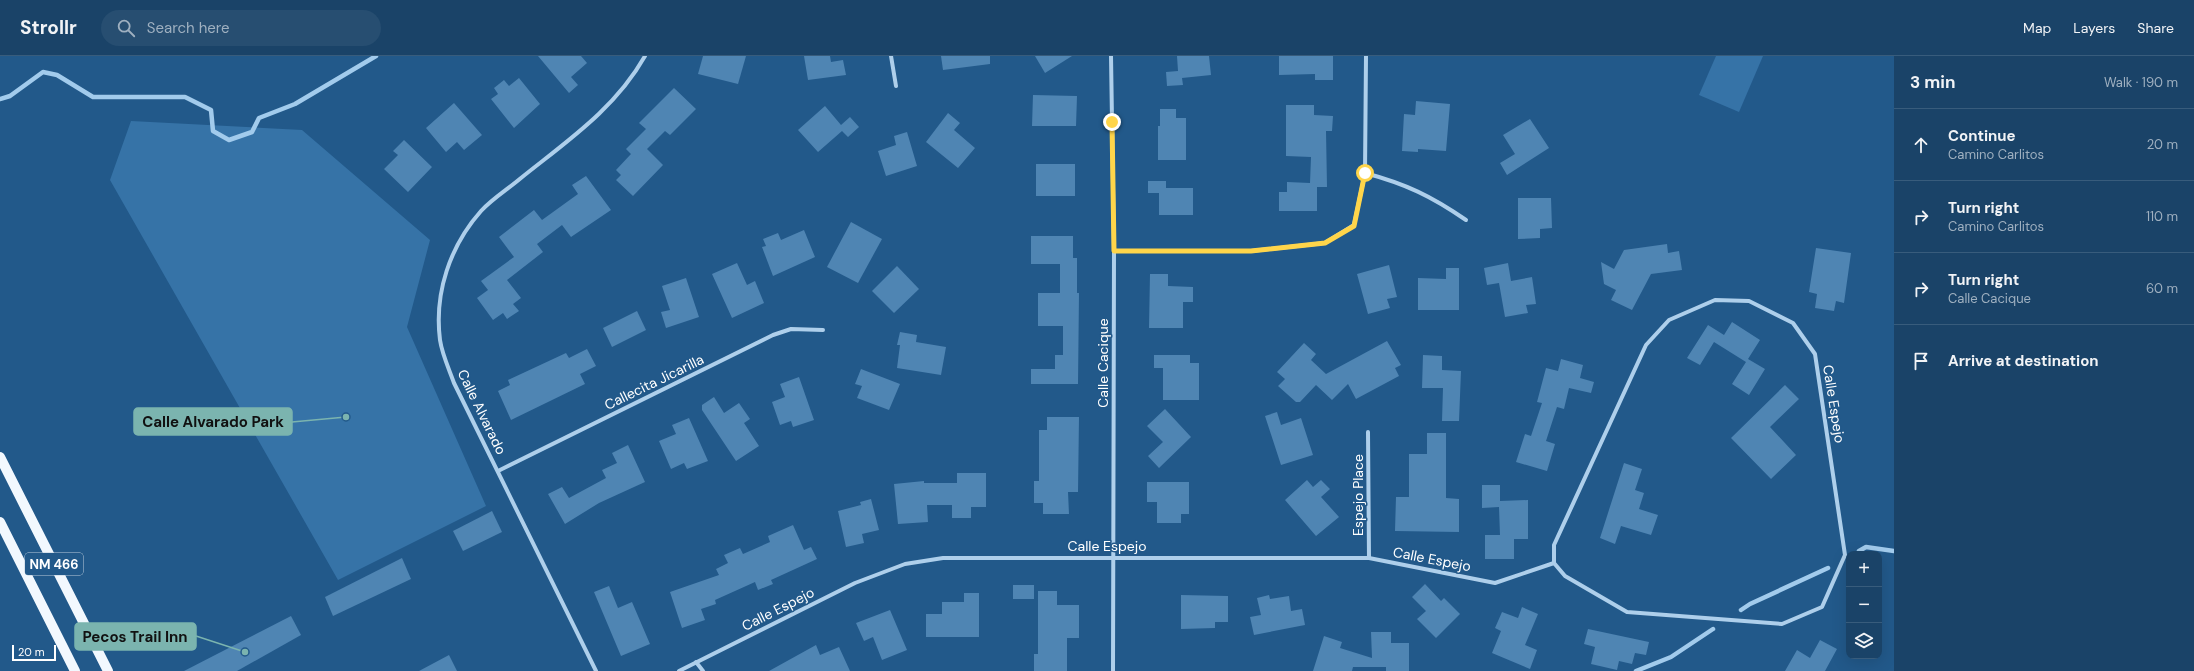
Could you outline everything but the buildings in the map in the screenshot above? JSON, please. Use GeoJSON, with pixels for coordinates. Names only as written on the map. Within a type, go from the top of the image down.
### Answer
{"type":"FeatureCollection","features":[{"type":"Feature","properties":{"kind":"main road","name":"NM 466"},"geometry":{"type":"LineString","coordinates":[[0,457],[108,671]]}},
{"type":"Feature","properties":{"kind":"main road","name":"NM 466"},"geometry":{"type":"LineString","coordinates":[[0,522],[75,671]]}},
{"type":"Feature","properties":{"kind":"street","name":"Calle Alvarado"},"geometry":{"type":"LineString","coordinates":[[596,671],[454,383],[440,340],[440,303],[447,267],[461,238],[482,210],[593,120],[618,96],[633,77],[645,56]]}},
{"type":"Feature","properties":{"kind":"street"},"geometry":{"type":"LineString","coordinates":[[891,56],[896,86]]}},
{"type":"Feature","properties":{"kind":"street","name":"Calle Cacique"},"geometry":{"type":"LineString","coordinates":[[1111,56],[1114,251],[1113,671]]}},
{"type":"Feature","properties":{"kind":"street"},"geometry":{"type":"LineString","coordinates":[[1114,251],[1251,251],[1325,243],[1354,226],[1365,173],[1366,56]]}},
{"type":"Feature","properties":{"kind":"street"},"geometry":{"type":"LineString","coordinates":[[1365,173],[1399,182],[1434,198],[1466,220]]}},
{"type":"Feature","properties":{"kind":"street","name":"Calle Espejo"},"geometry":{"type":"LineString","coordinates":[[1715,300],[1749,301],[1793,324],[1815,354],[1845,555],[1822,607],[1782,624],[1627,612],[1565,576],[1554,563],[1554,545],[1646,345],[1669,320],[1715,300]]}},
{"type":"Feature","properties":{"kind":"street","name":"Callecita Jicarilla"},"geometry":{"type":"LineString","coordinates":[[498,472],[772,335],[791,329],[823,330]]}},
{"type":"Feature","properties":{"kind":"street","name":"Espejo Place"},"geometry":{"type":"LineString","coordinates":[[1368,432],[1369,558]]}},
{"type":"Feature","properties":{"kind":"street","name":"Calle Espejo"},"geometry":{"type":"LineString","coordinates":[[679,671],[854,583],[905,564],[924,560],[962,557],[1369,558],[1495,583],[1554,563]]}},
{"type":"Feature","properties":{"kind":"street"},"geometry":{"type":"LineString","coordinates":[[696,662],[703,671]]}},
{"type":"Feature","properties":{"kind":"shaded area"},"geometry":{"type":"Polygon","coordinates":[[[1716,56],[1763,56],[1739,112],[1699,95],[1716,56]]]}},
{"type":"Feature","properties":{"kind":"shaded area"},"geometry":{"type":"Polygon","coordinates":[[[131,121],[302,130],[430,240],[407,327],[486,506],[338,580],[110,180],[131,121]]]}},
{"type":"Feature","properties":{"kind":"waterway"},"geometry":{"type":"LineString","coordinates":[[0,99],[10,96],[43,72],[57,75],[93,97],[185,97],[211,110],[213,131],[229,140],[252,132],[259,118],[295,104],[376,56]]}},
{"type":"Feature","properties":{"kind":"waterway"},"geometry":{"type":"LineString","coordinates":[[1859,551],[1866,547],[1894,551]]}},
{"type":"Feature","properties":{"kind":"waterway"},"geometry":{"type":"LineString","coordinates":[[1741,610],[1750,604],[1828,568]]}},
{"type":"Feature","properties":{"kind":"waterway"},"geometry":{"type":"LineString","coordinates":[[1636,671],[1671,657],[1713,629]]}},
{"type":"Feature","properties":{"kind":"place","name":"Calle Alvarado Park"},"geometry":{"type":"Point","coordinates":[346,417]}},
{"type":"Feature","properties":{"kind":"place","name":"Pecos Trail Inn"},"geometry":{"type":"Point","coordinates":[245,652]}},
{"type":"Feature","properties":{"kind":"route"},"geometry":{"type":"LineString","coordinates":[[1112,122],[1114,251],[1251,251],[1325,243],[1354,226],[1365,173]]}}]}
